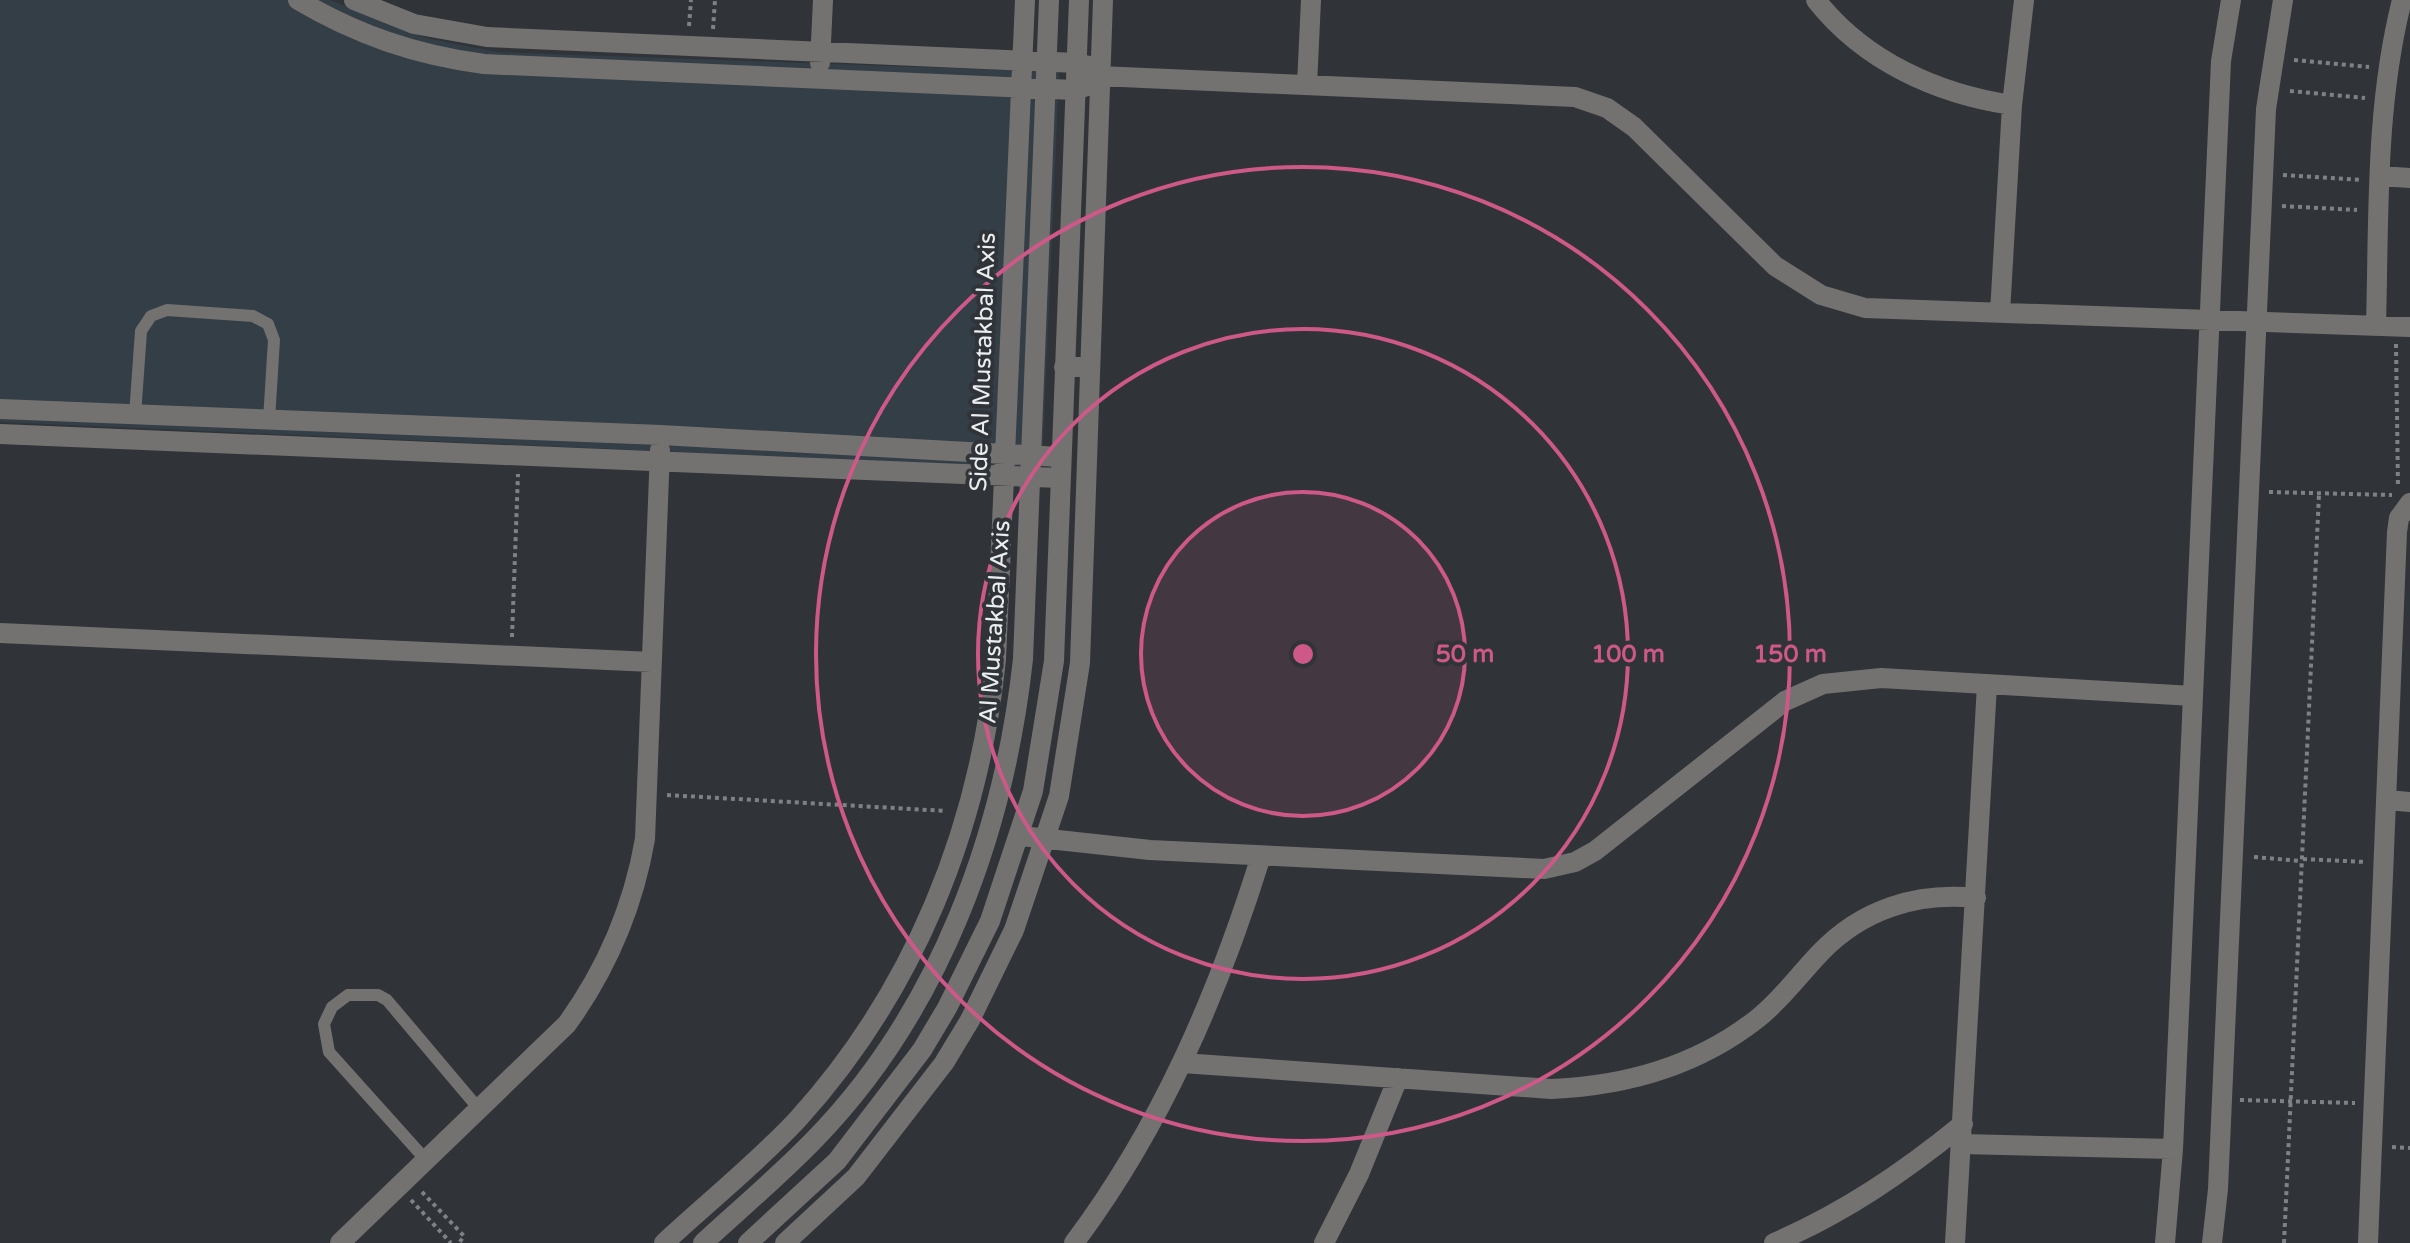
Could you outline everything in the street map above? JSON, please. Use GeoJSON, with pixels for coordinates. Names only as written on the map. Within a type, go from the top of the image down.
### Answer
{"type":"FeatureCollection","features":[{"type":"Feature","properties":{"kind":"street"},"geometry":{"type":"LineString","coordinates":[[298,0],[367,37],[445,59],[484,64],[1075,90],[1086,88],[1099,76]]}},
{"type":"Feature","properties":{"kind":"street"},"geometry":{"type":"LineString","coordinates":[[354,0],[414,24],[487,37],[1076,63],[1089,66],[1099,76],[1566,95],[1592,102],[1634,127],[1775,266],[1805,287],[1865,308],[2394,326],[2379,211],[2383,99],[2402,0]]}},
{"type":"Feature","properties":{"kind":"street"},"geometry":{"type":"LineString","coordinates":[[819,79],[823,0]]}},
{"type":"Feature","properties":{"kind":"street","name":"Side Al Mustakbal Axis"},"geometry":{"type":"LineString","coordinates":[[664,1243],[796,1121],[849,1055],[919,940],[954,857],[968,812],[992,699],[1025,0]]}},
{"type":"Feature","properties":{"kind":"street","name":"Al Mustakbal Axis"},"geometry":{"type":"LineString","coordinates":[[703,1243],[814,1140],[843,1107],[920,993],[962,909],[992,825],[1017,715],[1023,659],[1049,0]]}},
{"type":"Feature","properties":{"kind":"street"},"geometry":{"type":"LineString","coordinates":[[748,1243],[837,1161],[922,1050],[975,954],[1021,836],[1049,705],[1079,0]]}},
{"type":"Feature","properties":{"kind":"street"},"geometry":{"type":"LineString","coordinates":[[785,1243],[856,1177],[888,1141],[944,1063],[1004,953],[1033,883],[1046,839],[1068,752],[1080,663],[1103,0]]}},
{"type":"Feature","properties":{"kind":"street"},"geometry":{"type":"LineString","coordinates":[[1307,85],[1311,0]]}},
{"type":"Feature","properties":{"kind":"street"},"geometry":{"type":"LineString","coordinates":[[1816,0],[1859,42],[1905,72],[1957,94],[2012,105]]}},
{"type":"Feature","properties":{"kind":"street"},"geometry":{"type":"LineString","coordinates":[[2000,313],[2012,105],[2024,0]]}},
{"type":"Feature","properties":{"kind":"street"},"geometry":{"type":"LineString","coordinates":[[2165,1243],[2173,1149],[2221,61],[2231,0]]}},
{"type":"Feature","properties":{"kind":"street"},"geometry":{"type":"LineString","coordinates":[[2212,1243],[2222,1099],[2260,205],[2268,89],[2283,0]]}},
{"type":"Feature","properties":{"kind":"street"},"geometry":{"type":"LineString","coordinates":[[2380,178],[2410,178]]}},
{"type":"Feature","properties":{"kind":"street"},"geometry":{"type":"LineString","coordinates":[[1064,367],[1089,367]]}},
{"type":"Feature","properties":{"kind":"street"},"geometry":{"type":"LineString","coordinates":[[0,409],[661,435],[1060,457]]}},
{"type":"Feature","properties":{"kind":"street"},"geometry":{"type":"LineString","coordinates":[[0,434],[1059,478]]}},
{"type":"Feature","properties":{"kind":"street"},"geometry":{"type":"LineString","coordinates":[[340,1243],[567,1024],[605,965],[620,934],[640,871],[649,794],[661,435]]}},
{"type":"Feature","properties":{"kind":"street"},"geometry":{"type":"LineString","coordinates":[[2368,1243],[2387,800],[2402,643],[2397,532],[2399,518],[2410,503]]}},
{"type":"Feature","properties":{"kind":"street"},"geometry":{"type":"LineString","coordinates":[[0,633],[652,662]]}},
{"type":"Feature","properties":{"kind":"street"},"geometry":{"type":"LineString","coordinates":[[1021,836],[1150,850],[1528,870],[1559,867],[1595,851],[1785,701],[1823,684],[1862,678],[2193,696]]}},
{"type":"Feature","properties":{"kind":"street"},"geometry":{"type":"LineString","coordinates":[[1955,1243],[1987,685]]}},
{"type":"Feature","properties":{"kind":"street"},"geometry":{"type":"LineString","coordinates":[[2387,800],[2410,802]]}},
{"type":"Feature","properties":{"kind":"street"},"geometry":{"type":"LineString","coordinates":[[1074,1243],[1145,1133],[1182,1063],[1223,969],[1261,856]]}},
{"type":"Feature","properties":{"kind":"street"},"geometry":{"type":"LineString","coordinates":[[1182,1063],[1551,1089],[1613,1084],[1643,1077],[1702,1054],[1748,1025],[1781,997],[1832,941],[1869,916],[1899,904],[1932,897],[1976,898]]}},
{"type":"Feature","properties":{"kind":"street"},"geometry":{"type":"LineString","coordinates":[[1324,1243],[1359,1174],[1398,1078]]}},
{"type":"Feature","properties":{"kind":"street"},"geometry":{"type":"LineString","coordinates":[[1774,1243],[1842,1210],[1962,1134],[2173,1149]]}},
{"type":"Feature","properties":{"kind":"lane"},"geometry":{"type":"LineString","coordinates":[[135,415],[141,331],[151,316],[167,310],[253,316],[268,324],[274,340],[269,420]]}},
{"type":"Feature","properties":{"kind":"lane"},"geometry":{"type":"LineString","coordinates":[[426,1160],[329,1052],[324,1024],[338,1000],[358,992],[387,1000],[479,1109]]}},
{"type":"Feature","properties":{"kind":"path"},"geometry":{"type":"LineString","coordinates":[[711,47],[715,0]]}},
{"type":"Feature","properties":{"kind":"path"},"geometry":{"type":"LineString","coordinates":[[2272,58],[2387,69]]}},
{"type":"Feature","properties":{"kind":"path"},"geometry":{"type":"LineString","coordinates":[[2268,89],[2383,99]]}},
{"type":"Feature","properties":{"kind":"path"},"geometry":{"type":"LineString","coordinates":[[2262,174],[2380,178]]}},
{"type":"Feature","properties":{"kind":"path"},"geometry":{"type":"LineString","coordinates":[[2260,205],[2379,211]]}},
{"type":"Feature","properties":{"kind":"path"},"geometry":{"type":"LineString","coordinates":[[2247,491],[2398,495],[2394,326]]}},
{"type":"Feature","properties":{"kind":"path"},"geometry":{"type":"LineString","coordinates":[[511,656],[519,456]]}},
{"type":"Feature","properties":{"kind":"path"},"geometry":{"type":"LineString","coordinates":[[2284,1243],[2319,494]]}},
{"type":"Feature","properties":{"kind":"path"},"geometry":{"type":"LineString","coordinates":[[649,794],[968,812]]}},
{"type":"Feature","properties":{"kind":"path"},"geometry":{"type":"LineString","coordinates":[[2232,855],[2384,863]]}},
{"type":"Feature","properties":{"kind":"path"},"geometry":{"type":"LineString","coordinates":[[2222,1099],[2374,1103]]}},
{"type":"Feature","properties":{"kind":"path"},"geometry":{"type":"LineString","coordinates":[[403,1182],[464,1236],[459,1243]]}},
{"type":"Feature","properties":{"kind":"path"},"geometry":{"type":"LineString","coordinates":[[403,1182],[451,1243]]}},
{"type":"Feature","properties":{"kind":"shaded area"},"geometry":{"type":"Polygon","coordinates":[[[0,0],[330,0],[426,38],[497,52],[1059,72],[1042,468],[0,422],[0,0]]]}}]}
